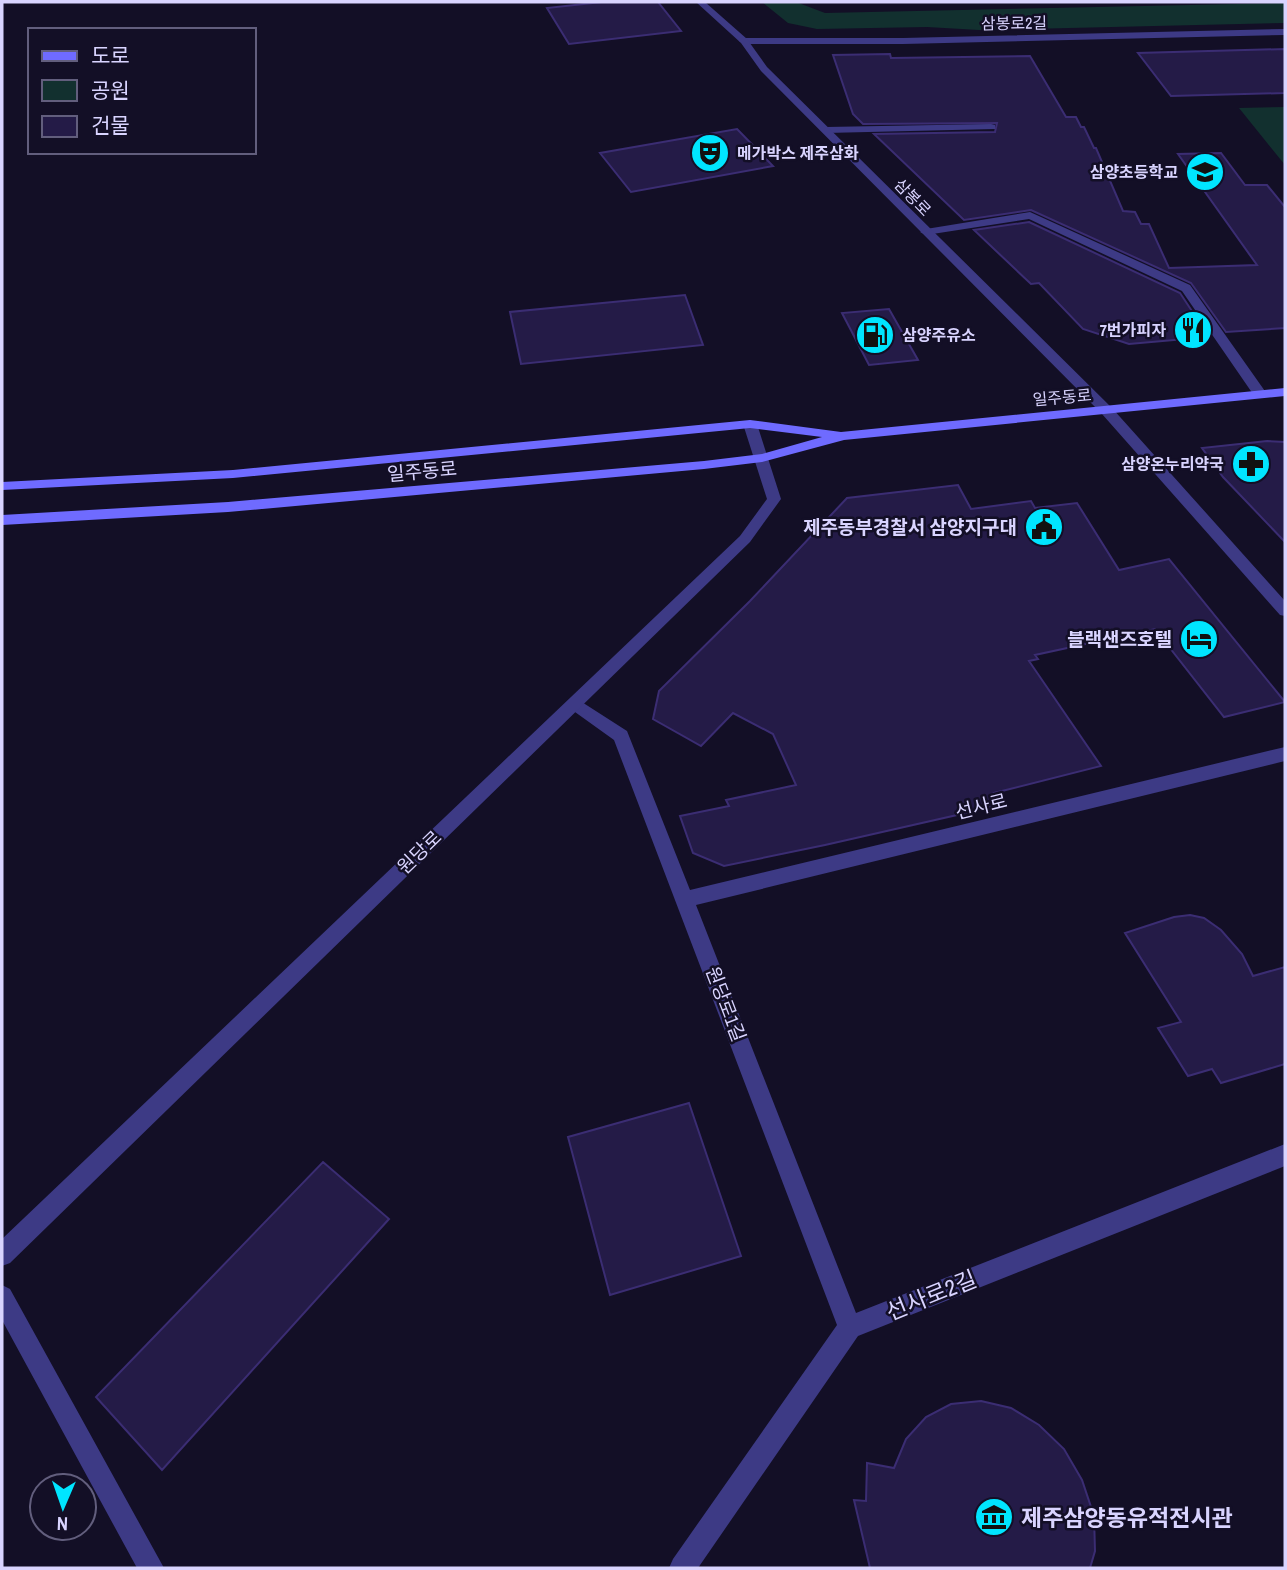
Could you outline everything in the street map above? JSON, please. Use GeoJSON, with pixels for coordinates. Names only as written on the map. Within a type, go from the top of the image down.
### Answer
{"type":"FeatureCollection","features":[{"type":"Feature","properties":{"kind":"main road","name":"일주동로"},"geometry":{"type":"LineString","coordinates":[[2,520],[228,508],[762,458],[843,436],[1285,392]]}},
{"type":"Feature","properties":{"kind":"main road","name":"일주동로"},"geometry":{"type":"LineString","coordinates":[[2,486],[233,474],[750,424],[843,436]]}},
{"type":"Feature","properties":{"kind":"street","name":"삼봉로"},"geometry":{"type":"LineString","coordinates":[[700,2],[744,41],[764,69],[1107,411]]}},
{"type":"Feature","properties":{"kind":"street","name":"삼봉로2길"},"geometry":{"type":"LineString","coordinates":[[744,41],[903,41],[1285,32]]}},
{"type":"Feature","properties":{"kind":"street"},"geometry":{"type":"LineString","coordinates":[[826,130],[991,127]]}},
{"type":"Feature","properties":{"kind":"street"},"geometry":{"type":"LineString","coordinates":[[926,232],[1030,215],[1185,288],[1260,394]]}},
{"type":"Feature","properties":{"kind":"street"},"geometry":{"type":"LineString","coordinates":[[1107,411],[1285,611]]}},
{"type":"Feature","properties":{"kind":"street","name":"원당로"},"geometry":{"type":"LineString","coordinates":[[2,1255],[745,539],[774,499],[750,424]]}},
{"type":"Feature","properties":{"kind":"street","name":"원당로1길"},"geometry":{"type":"LineString","coordinates":[[574,703],[621,736],[850,1327]]}},
{"type":"Feature","properties":{"kind":"street","name":"선사로"},"geometry":{"type":"LineString","coordinates":[[686,899],[1285,754]]}},
{"type":"Feature","properties":{"kind":"street","name":"선사로2길"},"geometry":{"type":"LineString","coordinates":[[850,1327],[1285,1155]]}},
{"type":"Feature","properties":{"kind":"street"},"geometry":{"type":"LineString","coordinates":[[2,1297],[151,1568]]}},
{"type":"Feature","properties":{"kind":"street"},"geometry":{"type":"LineString","coordinates":[[682,1568],[850,1327]]}},
{"type":"Feature","properties":{"kind":"green space"},"geometry":{"type":"Polygon","coordinates":[[[762,2],[796,2],[825,13],[1285,3],[1285,23],[979,30],[927,27],[817,29],[788,23],[762,2]]]}},
{"type":"Feature","properties":{"kind":"green space"},"geometry":{"type":"Polygon","coordinates":[[[1285,107],[1285,165],[1239,108],[1285,107]]]}},
{"type":"Feature","properties":{"kind":"building"},"geometry":{"type":"Polygon","coordinates":[[[602,2],[658,2],[681,31],[569,44],[547,8],[602,2]]]}},
{"type":"Feature","properties":{"kind":"building"},"geometry":{"type":"Polygon","coordinates":[[[1285,49],[1285,93],[1171,96],[1138,53],[1285,49]]]}},
{"type":"Feature","properties":{"kind":"building"},"geometry":{"type":"Polygon","coordinates":[[[890,54],[891,58],[1030,56],[1066,117],[1076,117],[1081,127],[1084,127],[1123,211],[1135,212],[1141,224],[1149,224],[1169,268],[1257,265],[1178,154],[1221,153],[1245,185],[1267,185],[1285,207],[1285,328],[1226,332],[1191,283],[1031,210],[964,220],[874,134],[995,132],[997,123],[863,124],[853,114],[833,55],[890,54]]]}},
{"type":"Feature","properties":{"kind":"building"},"geometry":{"type":"Polygon","coordinates":[[[737,129],[773,166],[631,192],[600,153],[737,129]]]}},
{"type":"Feature","properties":{"kind":"building"},"geometry":{"type":"Polygon","coordinates":[[[1029,222],[1180,293],[1209,337],[1129,344],[1083,329],[1039,283],[1031,284],[974,230],[1029,222]]]}},
{"type":"Feature","properties":{"kind":"building"},"geometry":{"type":"Polygon","coordinates":[[[685,295],[703,345],[521,364],[510,312],[685,295]]]}},
{"type":"Feature","properties":{"kind":"building"},"geometry":{"type":"Polygon","coordinates":[[[889,309],[918,360],[869,365],[842,313],[889,309]]]}},
{"type":"Feature","properties":{"kind":"building"},"geometry":{"type":"Polygon","coordinates":[[[1267,441],[1285,442],[1285,542],[1223,477],[1202,448],[1267,441]]]}},
{"type":"Feature","properties":{"kind":"building"},"geometry":{"type":"Polygon","coordinates":[[[958,485],[971,509],[1031,501],[1035,508],[1077,503],[1119,570],[1169,559],[1285,702],[1224,717],[1155,629],[1035,655],[1038,659],[1029,661],[1101,766],[994,793],[1001,805],[825,845],[724,866],[693,853],[680,816],[729,806],[726,800],[796,785],[773,734],[733,713],[701,746],[653,719],[659,691],[750,601],[847,498],[958,485]]]}},
{"type":"Feature","properties":{"kind":"building"},"geometry":{"type":"Polygon","coordinates":[[[1190,915],[1204,918],[1221,930],[1242,954],[1253,976],[1285,967],[1285,1064],[1221,1083],[1212,1069],[1188,1076],[1158,1028],[1181,1022],[1125,933],[1174,917],[1190,915]]]}},
{"type":"Feature","properties":{"kind":"building"},"geometry":{"type":"Polygon","coordinates":[[[689,1103],[741,1256],[610,1295],[568,1137],[689,1103]]]}},
{"type":"Feature","properties":{"kind":"building"},"geometry":{"type":"Polygon","coordinates":[[[323,1162],[389,1219],[162,1470],[96,1397],[323,1162]]]}},
{"type":"Feature","properties":{"kind":"building"},"geometry":{"type":"Polygon","coordinates":[[[981,1401],[1011,1408],[1039,1425],[1064,1449],[1082,1480],[1094,1516],[1095,1551],[1090,1568],[870,1568],[854,1500],[866,1501],[867,1463],[894,1468],[906,1439],[926,1417],[951,1404],[981,1401]]]}},
{"type":"Feature","properties":{"kind":"place","name":"메가박스 제주삼화"},"geometry":{"type":"Point","coordinates":[710,153]}},
{"type":"Feature","properties":{"kind":"place","name":"삼양초등학교"},"geometry":{"type":"Point","coordinates":[1205,172]}},
{"type":"Feature","properties":{"kind":"place","name":"7번가피자"},"geometry":{"type":"Point","coordinates":[1193,330]}},
{"type":"Feature","properties":{"kind":"place","name":"삼양주유소"},"geometry":{"type":"Point","coordinates":[875,335]}},
{"type":"Feature","properties":{"kind":"place","name":"삼양온누리약국"},"geometry":{"type":"Point","coordinates":[1251,464]}},
{"type":"Feature","properties":{"kind":"place","name":"제주동부경찰서 삼양지구대"},"geometry":{"type":"Point","coordinates":[1044,527]}},
{"type":"Feature","properties":{"kind":"place","name":"블랙샌즈호텔"},"geometry":{"type":"Point","coordinates":[1199,639]}},
{"type":"Feature","properties":{"kind":"place","name":"제주삼양동유적전시관"},"geometry":{"type":"Point","coordinates":[994,1517]}}]}
